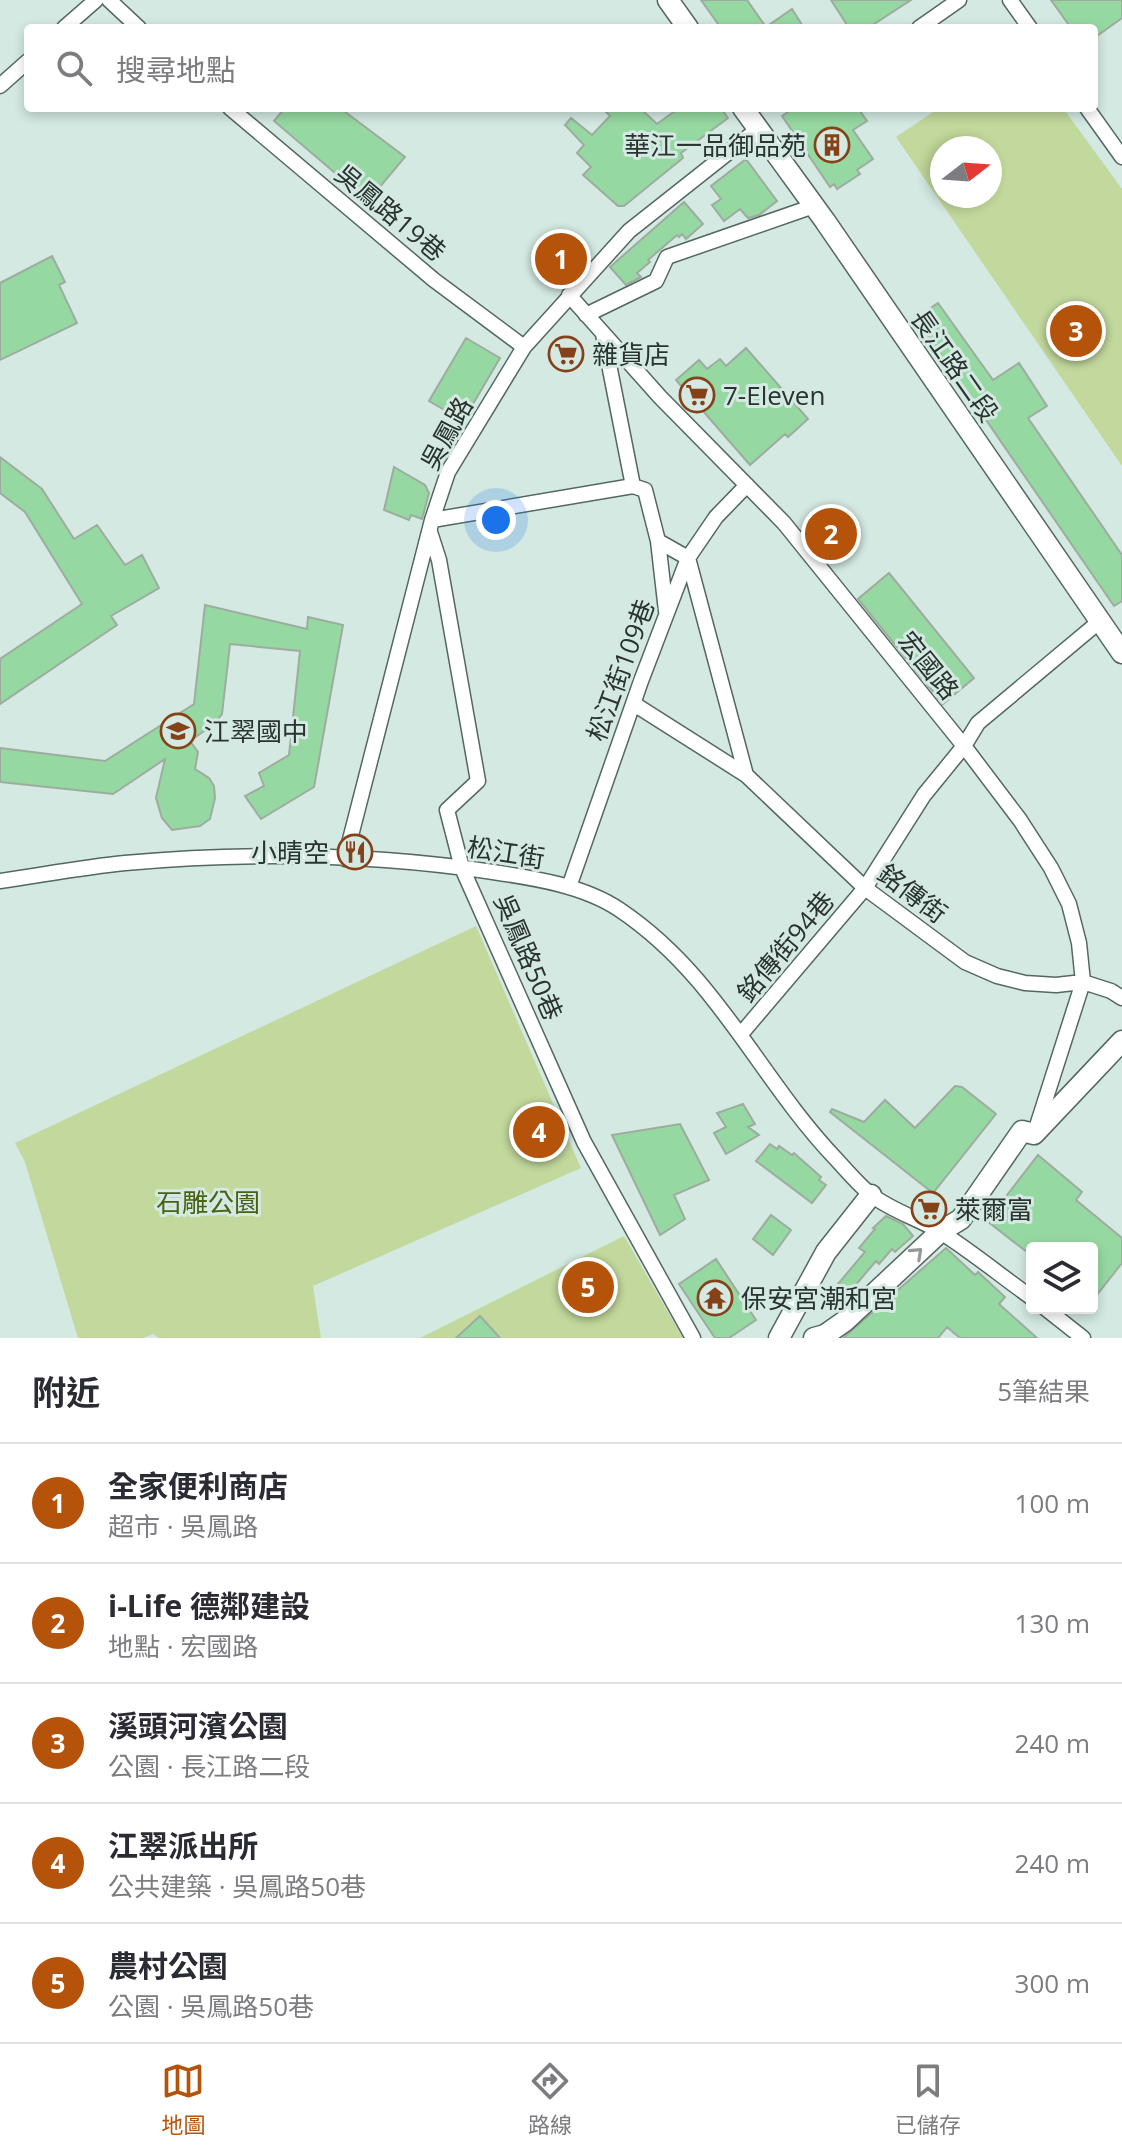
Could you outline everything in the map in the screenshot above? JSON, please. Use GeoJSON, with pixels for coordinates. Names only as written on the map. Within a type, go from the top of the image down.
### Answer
{"type":"FeatureCollection","features":[{"type":"Feature","properties":{"kind":"street"},"geometry":{"type":"LineString","coordinates":[[69,24],[96,0]]}},
{"type":"Feature","properties":{"kind":"street"},"geometry":{"type":"LineString","coordinates":[[109,0],[135,24]]}},
{"type":"Feature","properties":{"kind":"street"},"geometry":{"type":"LineString","coordinates":[[668,0],[685,24]]}},
{"type":"Feature","properties":{"kind":"street"},"geometry":{"type":"LineString","coordinates":[[925,24],[959,0]]}},
{"type":"Feature","properties":{"kind":"street"},"geometry":{"type":"LineString","coordinates":[[1010,0],[1027,24]]}},
{"type":"Feature","properties":{"kind":"street"},"geometry":{"type":"LineString","coordinates":[[0,86],[24,65]]}},
{"type":"Feature","properties":{"kind":"street","name":"吳鳳路19巷"},"geometry":{"type":"LineString","coordinates":[[235,112],[434,280],[524,347]]}},
{"type":"Feature","properties":{"kind":"street","name":"長江路二段"},"geometry":{"type":"LineString","coordinates":[[746,112],[1122,653]]}},
{"type":"Feature","properties":{"kind":"street"},"geometry":{"type":"LineString","coordinates":[[1090,112],[1122,157]]}},
{"type":"Feature","properties":{"kind":"street","name":"吳鳳路"},"geometry":{"type":"LineString","coordinates":[[345,859],[431,526],[448,472],[524,347],[569,295],[629,231],[758,129]]}},
{"type":"Feature","properties":{"kind":"street"},"geometry":{"type":"LineString","coordinates":[[586,315],[656,281],[667,257],[814,206]]}},
{"type":"Feature","properties":{"kind":"street","name":"宏國路"},"geometry":{"type":"LineString","coordinates":[[569,295],[660,397],[784,523],[964,746],[1020,820],[1051,868],[1069,904],[1079,943],[1083,982],[1034,1134]]}},
{"type":"Feature","properties":{"kind":"street"},"geometry":{"type":"LineString","coordinates":[[603,333],[633,486]]}},
{"type":"Feature","properties":{"kind":"street","name":"松江街109巷"},"geometry":{"type":"LineString","coordinates":[[569,887],[688,558],[716,517],[747,485]]}},
{"type":"Feature","properties":{"kind":"street"},"geometry":{"type":"LineString","coordinates":[[431,526],[633,486],[645,490],[658,541],[666,614]]}},
{"type":"Feature","properties":{"kind":"street","name":"吳鳳路50巷"},"geometry":{"type":"LineString","coordinates":[[431,526],[478,781],[447,810],[462,868],[584,1142],[693,1338]]}},
{"type":"Feature","properties":{"kind":"street"},"geometry":{"type":"LineString","coordinates":[[658,541],[688,558],[746,775]]}},
{"type":"Feature","properties":{"kind":"street","name":"銘傳街94巷"},"geometry":{"type":"LineString","coordinates":[[741,1034],[865,888],[924,795],[964,746],[978,723],[1100,621]]}},
{"type":"Feature","properties":{"kind":"street","name":"銘傳街"},"geometry":{"type":"LineString","coordinates":[[634,704],[746,775],[865,888],[965,962],[997,976],[1025,983],[1056,985],[1083,982]]}},
{"type":"Feature","properties":{"kind":"street","name":"松江街"},"geometry":{"type":"LineString","coordinates":[[0,881],[124,863],[243,857],[345,859],[462,868],[569,887],[618,908],[692,971],[800,1116],[871,1195],[940,1232],[1026,1294]]}},
{"type":"Feature","properties":{"kind":"street"},"geometry":{"type":"LineString","coordinates":[[1083,982],[1122,998]]}},
{"type":"Feature","properties":{"kind":"street"},"geometry":{"type":"LineString","coordinates":[[814,1338],[825,1335],[845,1321],[940,1232],[961,1219],[1022,1131],[1034,1134],[1122,1041]]}},
{"type":"Feature","properties":{"kind":"street"},"geometry":{"type":"LineString","coordinates":[[779,1338],[826,1252],[871,1195]]}},
{"type":"Feature","properties":{"kind":"street"},"geometry":{"type":"LineString","coordinates":[[1053,1314],[1083,1338]]}},
{"type":"Feature","properties":{"kind":"green space"},"geometry":{"type":"Polygon","coordinates":[[[933,112],[1066,112],[1122,189],[1122,466],[945,208],[1002,208],[1002,136],[930,136],[930,186],[896,137],[933,112]]]}},
{"type":"Feature","properties":{"kind":"green space","name":"石雕公園"},"geometry":{"type":"Polygon","coordinates":[[[476,926],[581,1168],[313,1286],[321,1338],[159,1338],[153,1334],[143,1338],[78,1338],[25,1162],[15,1143],[476,926]]]}},
{"type":"Feature","properties":{"kind":"green space"},"geometry":{"type":"Polygon","coordinates":[[[624,1236],[683,1338],[420,1338],[624,1236]]]}},
{"type":"Feature","properties":{"kind":"building"},"geometry":{"type":"Polygon","coordinates":[[[701,0],[747,0],[764,24],[718,24],[701,0]]]}},
{"type":"Feature","properties":{"kind":"building"},"geometry":{"type":"Polygon","coordinates":[[[831,0],[911,0],[874,24],[846,24],[831,0]]]}},
{"type":"Feature","properties":{"kind":"building"},"geometry":{"type":"Polygon","coordinates":[[[1051,0],[1122,0],[1122,18],[1098,35],[1098,24],[1068,24],[1051,0]]]}},
{"type":"Feature","properties":{"kind":"building"},"geometry":{"type":"Polygon","coordinates":[[[792,9],[801,24],[770,24],[792,9]]]}},
{"type":"Feature","properties":{"kind":"building"},"geometry":{"type":"Polygon","coordinates":[[[282,112],[345,112],[405,157],[368,201],[274,121],[282,112]]]}},
{"type":"Feature","properties":{"kind":"building"},"geometry":{"type":"Polygon","coordinates":[[[606,112],[644,112],[657,124],[674,112],[724,112],[728,118],[681,153],[683,158],[624,206],[618,206],[583,175],[591,167],[577,153],[584,145],[565,125],[571,118],[592,135],[610,116],[606,112]]]}},
{"type":"Feature","properties":{"kind":"building","name":"華江一品御品苑"},"geometry":{"type":"Polygon","coordinates":[[[788,112],[861,112],[867,121],[853,130],[873,159],[857,170],[860,174],[837,189],[834,184],[830,187],[782,116],[788,112]]]}},
{"type":"Feature","properties":{"kind":"building"},"geometry":{"type":"Polygon","coordinates":[[[746,159],[777,201],[759,215],[748,218],[740,209],[724,221],[712,205],[721,199],[711,186],[746,159]]]}},
{"type":"Feature","properties":{"kind":"building"},"geometry":{"type":"Polygon","coordinates":[[[684,202],[703,224],[686,239],[682,234],[677,235],[648,260],[650,262],[637,273],[641,277],[626,285],[610,267],[684,202]]]}},
{"type":"Feature","properties":{"kind":"building"},"geometry":{"type":"Polygon","coordinates":[[[52,256],[65,282],[59,285],[77,323],[0,360],[0,283],[52,256]]]}},
{"type":"Feature","properties":{"kind":"building"},"geometry":{"type":"Polygon","coordinates":[[[938,303],[993,380],[1019,363],[1047,406],[1028,418],[1122,555],[1122,601],[1114,606],[916,318],[938,303]]]}},
{"type":"Feature","properties":{"kind":"building"},"geometry":{"type":"Polygon","coordinates":[[[466,338],[500,358],[463,421],[429,401],[466,338]]]}},
{"type":"Feature","properties":{"kind":"building"},"geometry":{"type":"Polygon","coordinates":[[[746,348],[808,419],[788,437],[785,434],[750,465],[676,380],[699,360],[707,369],[720,359],[726,366],[746,348]]]}},
{"type":"Feature","properties":{"kind":"building"},"geometry":{"type":"Polygon","coordinates":[[[0,457],[42,489],[74,539],[97,525],[125,565],[142,555],[159,588],[111,616],[117,625],[0,704],[0,659],[82,604],[25,512],[0,493],[0,457]]]}},
{"type":"Feature","properties":{"kind":"building"},"geometry":{"type":"Polygon","coordinates":[[[394,467],[425,485],[429,493],[422,519],[411,515],[409,520],[384,510],[394,467]]]}},
{"type":"Feature","properties":{"kind":"building"},"geometry":{"type":"Polygon","coordinates":[[[835,509],[856,536],[826,559],[805,533],[835,509]]]}},
{"type":"Feature","properties":{"kind":"building"},"geometry":{"type":"Polygon","coordinates":[[[889,573],[974,678],[943,704],[858,599],[889,573]]]}},
{"type":"Feature","properties":{"kind":"building"},"geometry":{"type":"Polygon","coordinates":[[[205,605],[307,629],[308,617],[343,625],[314,787],[261,819],[245,796],[264,786],[259,773],[289,755],[300,651],[230,644],[222,714],[214,724],[190,741],[198,752],[195,769],[209,778],[214,786],[215,798],[210,819],[200,826],[172,830],[162,818],[156,798],[165,759],[113,794],[0,782],[0,748],[105,761],[194,704],[205,605]]]}},
{"type":"Feature","properties":{"kind":"building"},"geometry":{"type":"Polygon","coordinates":[[[955,1086],[962,1087],[996,1114],[933,1193],[830,1112],[832,1109],[864,1122],[885,1100],[915,1128],[955,1086]]]}},
{"type":"Feature","properties":{"kind":"building"},"geometry":{"type":"Polygon","coordinates":[[[743,1104],[755,1124],[748,1127],[759,1135],[726,1154],[714,1133],[726,1127],[717,1113],[743,1104]]]}},
{"type":"Feature","properties":{"kind":"building"},"geometry":{"type":"Polygon","coordinates":[[[680,1124],[709,1180],[674,1195],[685,1219],[660,1235],[612,1135],[680,1124]]]}},
{"type":"Feature","properties":{"kind":"building"},"geometry":{"type":"Polygon","coordinates":[[[770,1144],[792,1155],[794,1153],[821,1177],[819,1180],[826,1185],[812,1203],[756,1161],[770,1144]]]}},
{"type":"Feature","properties":{"kind":"building"},"geometry":{"type":"Polygon","coordinates":[[[1038,1155],[1082,1192],[1076,1200],[1122,1238],[1122,1263],[1098,1293],[1098,1242],[1026,1242],[1026,1251],[987,1221],[1038,1155]]]}},
{"type":"Feature","properties":{"kind":"building"},"geometry":{"type":"Polygon","coordinates":[[[771,1215],[791,1230],[773,1255],[753,1239],[771,1215]]]}},
{"type":"Feature","properties":{"kind":"building"},"geometry":{"type":"Polygon","coordinates":[[[886,1216],[903,1224],[913,1236],[895,1252],[892,1249],[879,1264],[876,1261],[848,1294],[837,1285],[865,1252],[859,1248],[886,1216]]]}},
{"type":"Feature","properties":{"kind":"building"},"geometry":{"type":"Polygon","coordinates":[[[946,1248],[1005,1297],[999,1304],[1037,1338],[960,1338],[947,1327],[938,1338],[843,1338],[946,1248]]]}},
{"type":"Feature","properties":{"kind":"building","name":"保安宮潮和宮"},"geometry":{"type":"Polygon","coordinates":[[[716,1259],[756,1320],[729,1338],[715,1338],[679,1284],[716,1259]]]}},
{"type":"Feature","properties":{"kind":"building"},"geometry":{"type":"Polygon","coordinates":[[[480,1316],[500,1338],[456,1338],[480,1316]]]}},
{"type":"Feature","properties":{"kind":"place","name":"華江一品御品苑"},"geometry":{"type":"Point","coordinates":[832,145]}},
{"type":"Feature","properties":{"kind":"place","name":"全家便利商店"},"geometry":{"type":"Point","coordinates":[561,259]}},
{"type":"Feature","properties":{"kind":"place","name":"溪頭河濱公園"},"geometry":{"type":"Point","coordinates":[1076,331]}},
{"type":"Feature","properties":{"kind":"place","name":"雜貨店"},"geometry":{"type":"Point","coordinates":[566,354]}},
{"type":"Feature","properties":{"kind":"place","name":"7-Eleven"},"geometry":{"type":"Point","coordinates":[697,395]}},
{"type":"Feature","properties":{"kind":"place","name":"i-Life 德鄰建設"},"geometry":{"type":"Point","coordinates":[831,534]}},
{"type":"Feature","properties":{"kind":"place","name":"江翠國中"},"geometry":{"type":"Point","coordinates":[178,731]}},
{"type":"Feature","properties":{"kind":"place","name":"小晴空"},"geometry":{"type":"Point","coordinates":[355,852]}},
{"type":"Feature","properties":{"kind":"place","name":"江翠派出所"},"geometry":{"type":"Point","coordinates":[539,1132]}},
{"type":"Feature","properties":{"kind":"place","name":"萊爾富"},"geometry":{"type":"Point","coordinates":[929,1209]}},
{"type":"Feature","properties":{"kind":"place","name":"農村公園"},"geometry":{"type":"Point","coordinates":[588,1287]}},
{"type":"Feature","properties":{"kind":"place","name":"保安宮潮和宮"},"geometry":{"type":"Point","coordinates":[715,1298]}}]}
